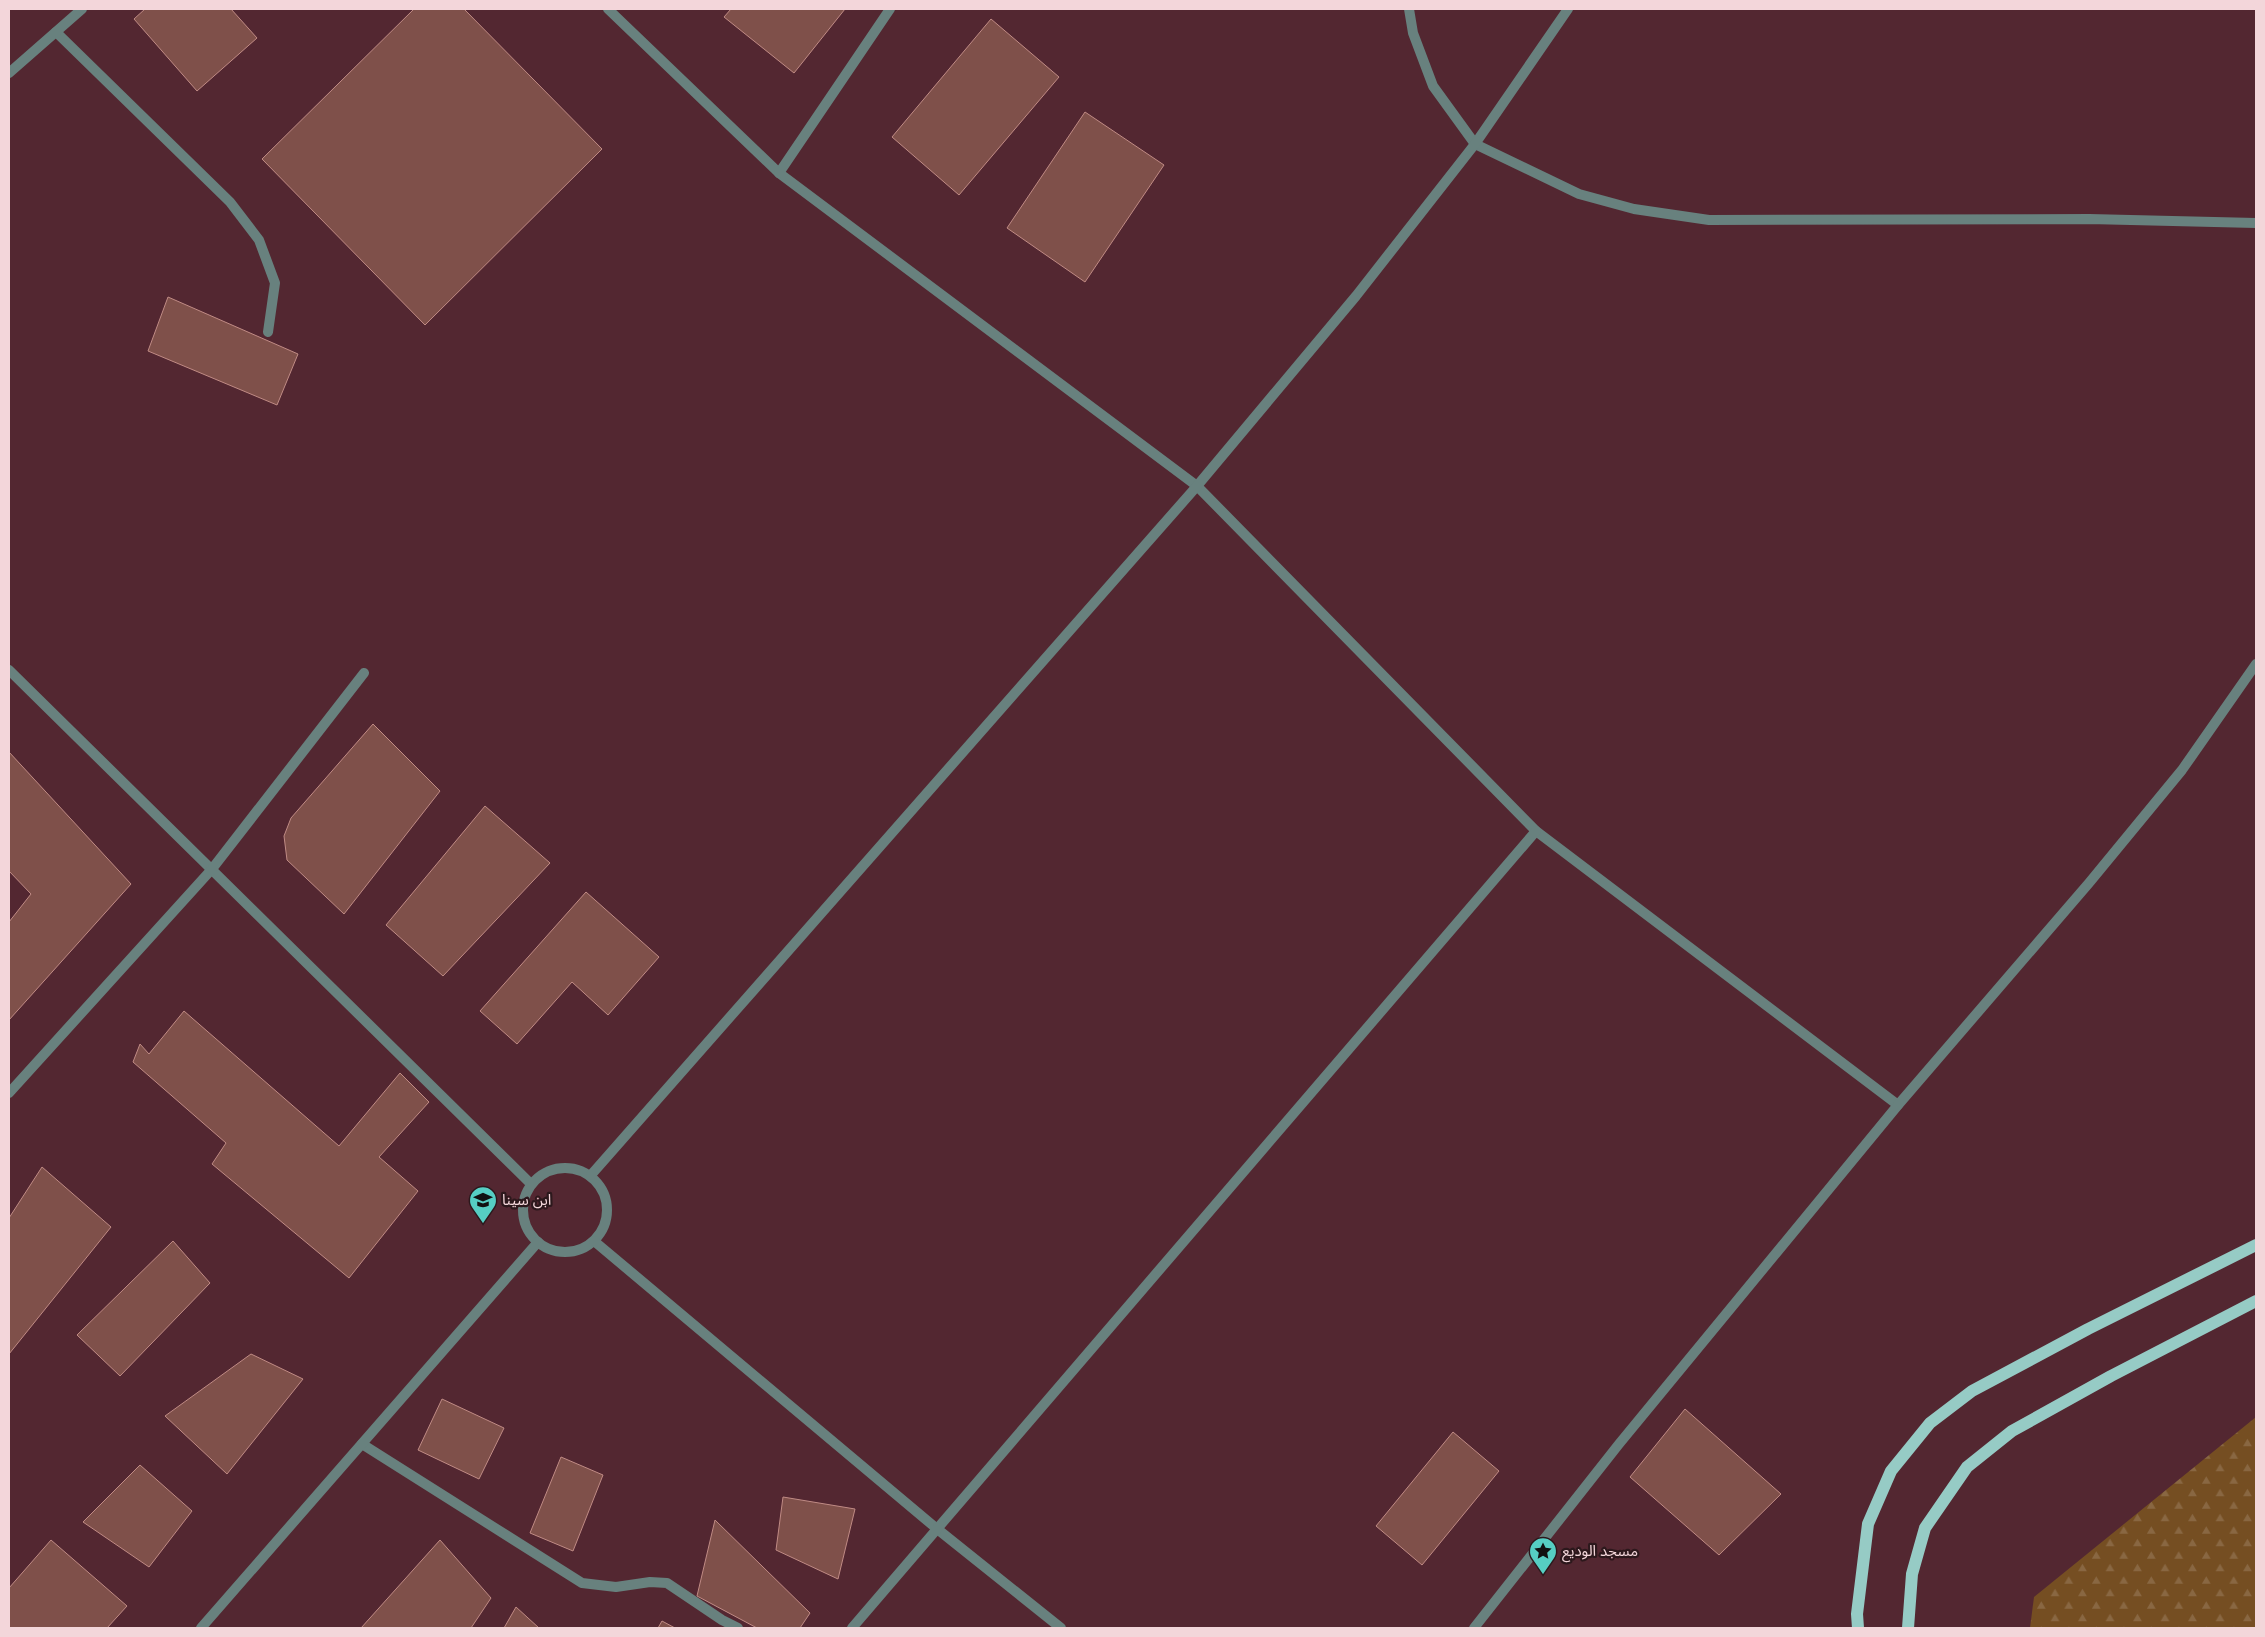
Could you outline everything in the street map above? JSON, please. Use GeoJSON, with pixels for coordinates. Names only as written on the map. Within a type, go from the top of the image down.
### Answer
{"type":"FeatureCollection","features":[{"type":"Feature","properties":{"kind":"main road"},"geometry":{"type":"LineString","coordinates":[[1858,1628],[1857,1614],[1868,1524],[1891,1471],[1930,1423],[1972,1392],[2088,1329],[2256,1245]]}},
{"type":"Feature","properties":{"kind":"main road"},"geometry":{"type":"LineString","coordinates":[[1908,1628],[1912,1574],[1925,1528],[1966,1466],[2012,1431],[2111,1376],[2256,1301]]}},
{"type":"Feature","properties":{"kind":"street"},"geometry":{"type":"LineString","coordinates":[[9,73],[82,9]]}},
{"type":"Feature","properties":{"kind":"street"},"geometry":{"type":"LineString","coordinates":[[608,9],[779,173],[1196,486],[1536,831],[1898,1105]]}},
{"type":"Feature","properties":{"kind":"street"},"geometry":{"type":"LineString","coordinates":[[779,173],[890,9]]}},
{"type":"Feature","properties":{"kind":"street"},"geometry":{"type":"LineString","coordinates":[[1409,9],[1413,33],[1433,86],[1475,144],[1579,194],[1634,209],[1708,220],[2089,220],[2256,223]]}},
{"type":"Feature","properties":{"kind":"street"},"geometry":{"type":"LineString","coordinates":[[591,1176],[1196,486],[1356,296],[1475,144],[1568,9]]}},
{"type":"Feature","properties":{"kind":"street"},"geometry":{"type":"LineString","coordinates":[[56,32],[230,202],[259,240],[275,283],[268,332]]}},
{"type":"Feature","properties":{"kind":"street"},"geometry":{"type":"LineString","coordinates":[[1474,1628],[1619,1444],[1898,1105],[2089,883],[2182,770],[2256,664]]}},
{"type":"Feature","properties":{"kind":"street"},"geometry":{"type":"LineString","coordinates":[[9,670],[531,1184]]}},
{"type":"Feature","properties":{"kind":"street"},"geometry":{"type":"LineString","coordinates":[[9,1093],[212,869],[364,673]]}},
{"type":"Feature","properties":{"kind":"street"},"geometry":{"type":"LineString","coordinates":[[852,1628],[1536,831]]}},
{"type":"Feature","properties":{"kind":"street"},"geometry":{"type":"LineString","coordinates":[[566,1167],[579,1169],[591,1176],[601,1186],[607,1200],[608,1214],[603,1229],[594,1241],[582,1249],[566,1252],[551,1250],[538,1242],[524,1221],[523,1208],[525,1196],[531,1184],[540,1175],[552,1169],[566,1167]]}},
{"type":"Feature","properties":{"kind":"street"},"geometry":{"type":"LineString","coordinates":[[594,1241],[936,1528],[1061,1628]]}},
{"type":"Feature","properties":{"kind":"street"},"geometry":{"type":"LineString","coordinates":[[201,1628],[538,1242]]}},
{"type":"Feature","properties":{"kind":"street"},"geometry":{"type":"LineString","coordinates":[[362,1444],[582,1583],[616,1587],[650,1582],[667,1583],[722,1620],[738,1628]]}},
{"type":"Feature","properties":{"kind":"green space"},"geometry":{"type":"Polygon","coordinates":[[[2256,1417],[2256,1628],[2030,1628],[2034,1597],[2256,1417]]]}},
{"type":"Feature","properties":{"kind":"building"},"geometry":{"type":"Polygon","coordinates":[[[145,9],[231,9],[257,38],[197,91],[134,19],[145,9]]]}},
{"type":"Feature","properties":{"kind":"building"},"geometry":{"type":"Polygon","coordinates":[[[414,9],[464,9],[602,149],[425,325],[262,159],[414,9]]]}},
{"type":"Feature","properties":{"kind":"building"},"geometry":{"type":"Polygon","coordinates":[[[731,9],[845,9],[794,73],[724,17],[731,9]]]}},
{"type":"Feature","properties":{"kind":"building"},"geometry":{"type":"Polygon","coordinates":[[[991,19],[1059,77],[959,195],[892,137],[991,19]]]}},
{"type":"Feature","properties":{"kind":"building"},"geometry":{"type":"Polygon","coordinates":[[[1085,112],[1164,165],[1085,282],[1007,228],[1085,112]]]}},
{"type":"Feature","properties":{"kind":"building"},"geometry":{"type":"Polygon","coordinates":[[[168,297],[298,354],[277,405],[148,351],[168,297]]]}},
{"type":"Feature","properties":{"kind":"building"},"geometry":{"type":"Polygon","coordinates":[[[373,724],[440,791],[344,914],[287,860],[284,836],[291,818],[373,724]]]}},
{"type":"Feature","properties":{"kind":"building"},"geometry":{"type":"Polygon","coordinates":[[[9,752],[131,884],[9,1020],[9,922],[31,894],[9,871],[9,752]]]}},
{"type":"Feature","properties":{"kind":"building"},"geometry":{"type":"Polygon","coordinates":[[[485,806],[550,863],[443,976],[386,925],[485,806]]]}},
{"type":"Feature","properties":{"kind":"building"},"geometry":{"type":"Polygon","coordinates":[[[586,892],[659,957],[608,1015],[572,982],[517,1044],[480,1011],[586,892]]]}},
{"type":"Feature","properties":{"kind":"building"},"geometry":{"type":"Polygon","coordinates":[[[184,1011],[339,1146],[400,1073],[429,1102],[379,1157],[418,1191],[349,1278],[212,1164],[226,1143],[133,1062],[140,1044],[149,1054],[184,1011]]]}},
{"type":"Feature","properties":{"kind":"building"},"geometry":{"type":"Polygon","coordinates":[[[42,1167],[111,1227],[9,1354],[9,1218],[42,1167]]]}},
{"type":"Feature","properties":{"kind":"building"},"geometry":{"type":"Polygon","coordinates":[[[173,1241],[210,1283],[120,1376],[77,1335],[173,1241]]]}},
{"type":"Feature","properties":{"kind":"building"},"geometry":{"type":"Polygon","coordinates":[[[251,1354],[303,1379],[227,1474],[165,1416],[251,1354]]]}},
{"type":"Feature","properties":{"kind":"building"},"geometry":{"type":"Polygon","coordinates":[[[442,1399],[504,1428],[479,1479],[418,1450],[442,1399]]]}},
{"type":"Feature","properties":{"kind":"building"},"geometry":{"type":"Polygon","coordinates":[[[1685,1409],[1781,1494],[1719,1555],[1630,1477],[1685,1409]]]}},
{"type":"Feature","properties":{"kind":"building"},"geometry":{"type":"Polygon","coordinates":[[[1453,1432],[1499,1471],[1422,1565],[1376,1526],[1453,1432]]]}},
{"type":"Feature","properties":{"kind":"building"},"geometry":{"type":"Polygon","coordinates":[[[561,1457],[603,1475],[573,1551],[530,1533],[561,1457]]]}},
{"type":"Feature","properties":{"kind":"building"},"geometry":{"type":"Polygon","coordinates":[[[140,1465],[192,1511],[149,1567],[83,1522],[140,1465]]]}},
{"type":"Feature","properties":{"kind":"building"},"geometry":{"type":"Polygon","coordinates":[[[783,1497],[855,1509],[838,1579],[776,1550],[783,1497]]]}},
{"type":"Feature","properties":{"kind":"building"},"geometry":{"type":"Polygon","coordinates":[[[715,1520],[810,1613],[800,1628],[757,1628],[697,1596],[715,1520]]]}},
{"type":"Feature","properties":{"kind":"building"},"geometry":{"type":"Polygon","coordinates":[[[51,1540],[127,1606],[107,1628],[9,1628],[9,1588],[51,1540]]]}},
{"type":"Feature","properties":{"kind":"building"},"geometry":{"type":"Polygon","coordinates":[[[440,1540],[491,1598],[471,1628],[361,1628],[440,1540]]]}},
{"type":"Feature","properties":{"kind":"building"},"geometry":{"type":"Polygon","coordinates":[[[516,1607],[539,1628],[504,1628],[516,1607]]]}},
{"type":"Feature","properties":{"kind":"building"},"geometry":{"type":"Polygon","coordinates":[[[662,1621],[675,1628],[658,1628],[662,1621]]]}},
{"type":"Feature","properties":{"kind":"place","name":"ابن سينا"},"geometry":{"type":"Point","coordinates":[483,1224]}},
{"type":"Feature","properties":{"kind":"place","name":"مسجد الوديع"},"geometry":{"type":"Point","coordinates":[1543,1575]}}]}
